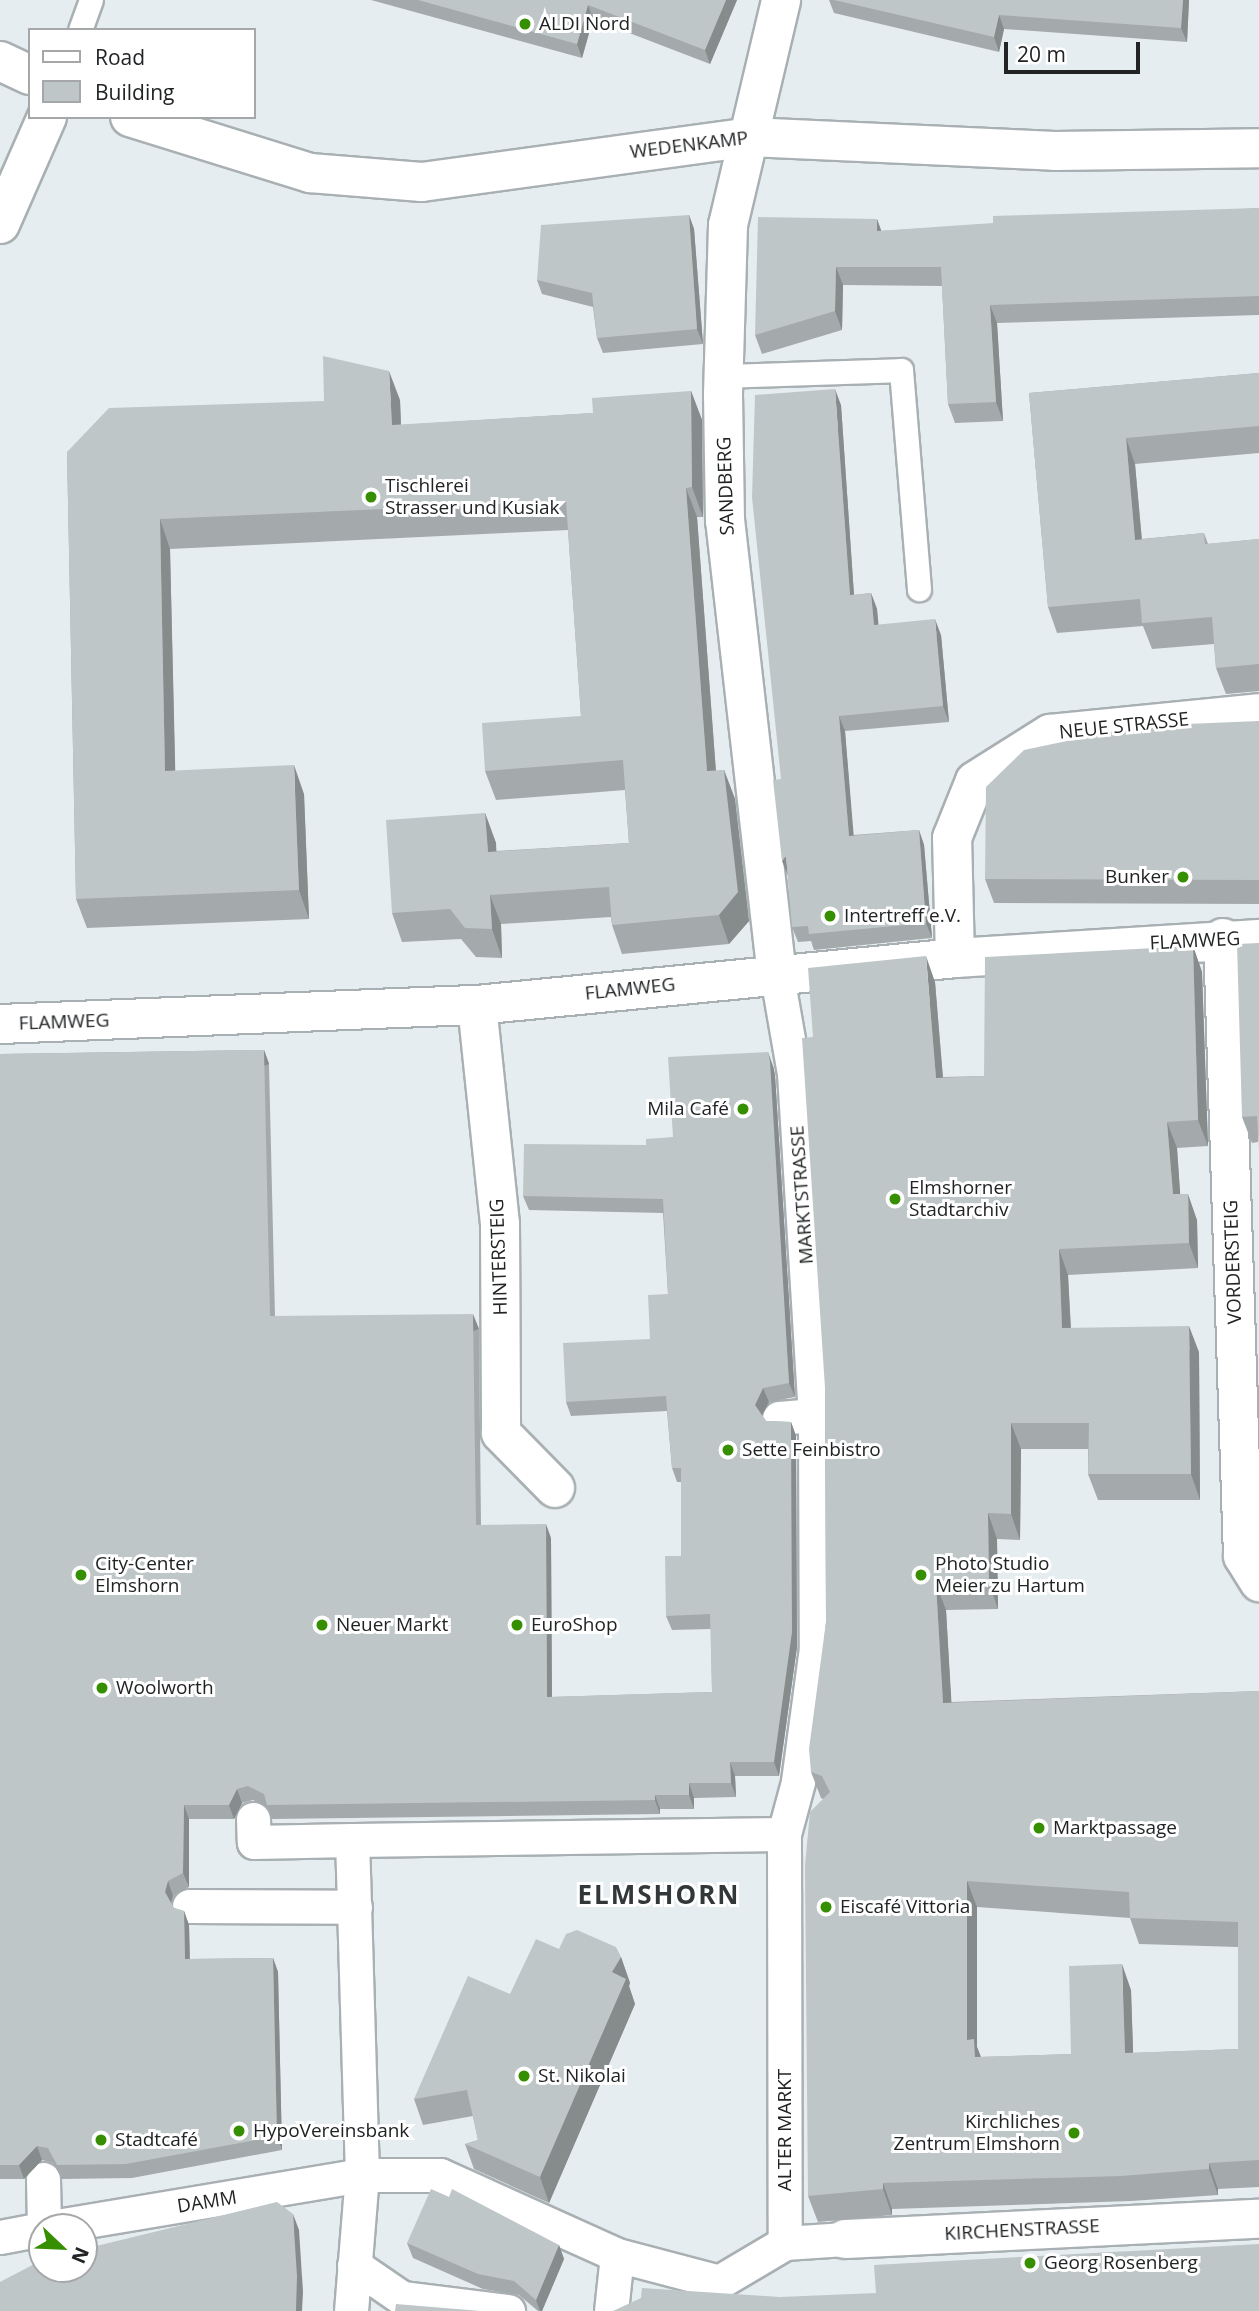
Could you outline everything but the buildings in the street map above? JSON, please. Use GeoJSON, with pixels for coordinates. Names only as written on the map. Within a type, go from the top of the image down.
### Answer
{"type":"FeatureCollection","features":[{"type":"Feature","properties":{"kind":"street","name":"SANDBERG"},"geometry":{"type":"LineString","coordinates":[[777,976],[725,521],[724,376],[728,225],[781,0]]}},
{"type":"Feature","properties":{"kind":"street"},"geometry":{"type":"LineString","coordinates":[[0,61],[28,74]]}},
{"type":"Feature","properties":{"kind":"street"},"geometry":{"type":"LineString","coordinates":[[0,224],[46,119]]}},
{"type":"Feature","properties":{"kind":"street","name":"WEDENKAMP"},"geometry":{"type":"LineString","coordinates":[[136,119],[310,173],[422,182],[749,136],[1055,151],[1259,148]]}},
{"type":"Feature","properties":{"kind":"street","name":"NEUE STRASSE"},"geometry":{"type":"LineString","coordinates":[[955,958],[951,838],[975,781],[1050,734],[1259,713]]}},
{"type":"Feature","properties":{"kind":"street","name":"FLAMWEG"},"geometry":{"type":"LineString","coordinates":[[0,1024],[477,1005],[955,958],[1241,938]]}},
{"type":"Feature","properties":{"kind":"street","name":"VORDERSTEIG"},"geometry":{"type":"LineString","coordinates":[[1241,938],[1254,1564]]}},
{"type":"Feature","properties":{"kind":"street","name":"MARKTSTRASSE"},"geometry":{"type":"LineString","coordinates":[[777,976],[794,1073],[815,1415],[816,1648],[798,1782],[783,1834]]}},
{"type":"Feature","properties":{"kind":"street","name":"HINTERSTEIG"},"geometry":{"type":"LineString","coordinates":[[477,1005],[500,1224],[501,1433],[555,1488]]}},
{"type":"Feature","properties":{"kind":"street"},"geometry":{"type":"LineString","coordinates":[[779,1418],[815,1415]]}},
{"type":"Feature","properties":{"kind":"street"},"geometry":{"type":"LineString","coordinates":[[253,1819],[254,1842],[408,1829],[783,1834],[820,1817]]}},
{"type":"Feature","properties":{"kind":"street"},"geometry":{"type":"LineString","coordinates":[[338,1833],[355,1907],[362,2175],[351,2311]]}},
{"type":"Feature","properties":{"kind":"street","name":"ALTER MARKT"},"geometry":{"type":"LineString","coordinates":[[783,1834],[785,2244]]}},
{"type":"Feature","properties":{"kind":"street"},"geometry":{"type":"LineString","coordinates":[[189,1906],[355,1907]]}},
{"type":"Feature","properties":{"kind":"street"},"geometry":{"type":"LineString","coordinates":[[362,2175],[440,2175],[617,2255],[719,2282],[785,2244]]}},
{"type":"Feature","properties":{"kind":"street","name":"DAMM"},"geometry":{"type":"LineString","coordinates":[[98,2219],[362,2175]]}},
{"type":"Feature","properties":{"kind":"street"},"geometry":{"type":"LineString","coordinates":[[43,2179],[43,2213]]}},
{"type":"Feature","properties":{"kind":"street","name":"KIRCHENSTRASSE"},"geometry":{"type":"LineString","coordinates":[[785,2244],[1259,2219]]}},
{"type":"Feature","properties":{"kind":"street"},"geometry":{"type":"LineString","coordinates":[[0,2237],[28,2231]]}},
{"type":"Feature","properties":{"kind":"street"},"geometry":{"type":"LineString","coordinates":[[611,2311],[617,2255]]}},
{"type":"Feature","properties":{"kind":"street"},"geometry":{"type":"LineString","coordinates":[[354,2265],[402,2298],[508,2311]]}},
{"type":"Feature","properties":{"kind":"lane"},"geometry":{"type":"LineString","coordinates":[[81,28],[91,0]]}},
{"type":"Feature","properties":{"kind":"lane"},"geometry":{"type":"LineString","coordinates":[[724,376],[901,370],[919,589]]}},
{"type":"Feature","properties":{"kind":"place","name":"ALDI Nord"},"geometry":{"type":"Point","coordinates":[525,24]}},
{"type":"Feature","properties":{"kind":"place","name":"Tischlerei Strasser und Kusiak"},"geometry":{"type":"Point","coordinates":[371,497]}},
{"type":"Feature","properties":{"kind":"place","name":"Bunker"},"geometry":{"type":"Point","coordinates":[1183,877]}},
{"type":"Feature","properties":{"kind":"place","name":"Intertreff e.V."},"geometry":{"type":"Point","coordinates":[830,916]}},
{"type":"Feature","properties":{"kind":"place","name":"Mila Café"},"geometry":{"type":"Point","coordinates":[743,1109]}},
{"type":"Feature","properties":{"kind":"place","name":"Elmshorner Stadtarchiv"},"geometry":{"type":"Point","coordinates":[895,1199]}},
{"type":"Feature","properties":{"kind":"place","name":"Sette Feinbistro"},"geometry":{"type":"Point","coordinates":[728,1450]}},
{"type":"Feature","properties":{"kind":"place","name":"City-Center Elmshorn"},"geometry":{"type":"Point","coordinates":[81,1575]}},
{"type":"Feature","properties":{"kind":"place","name":"Photo Studio Meier zu Hartum"},"geometry":{"type":"Point","coordinates":[921,1575]}},
{"type":"Feature","properties":{"kind":"place","name":"Neuer Markt"},"geometry":{"type":"Point","coordinates":[322,1625]}},
{"type":"Feature","properties":{"kind":"place","name":"EuroShop"},"geometry":{"type":"Point","coordinates":[517,1625]}},
{"type":"Feature","properties":{"kind":"place","name":"Woolworth"},"geometry":{"type":"Point","coordinates":[102,1688]}},
{"type":"Feature","properties":{"kind":"place","name":"Marktpassage"},"geometry":{"type":"Point","coordinates":[1039,1828]}},
{"type":"Feature","properties":{"kind":"place","name":"Eiscafé Vittoria"},"geometry":{"type":"Point","coordinates":[826,1907]}},
{"type":"Feature","properties":{"kind":"place","name":"St. Nikolai"},"geometry":{"type":"Point","coordinates":[524,2076]}},
{"type":"Feature","properties":{"kind":"place","name":"HypoVereinsbank"},"geometry":{"type":"Point","coordinates":[239,2131]}},
{"type":"Feature","properties":{"kind":"place","name":"Kirchliches Zentrum Elmshorn"},"geometry":{"type":"Point","coordinates":[1074,2133]}},
{"type":"Feature","properties":{"kind":"place","name":"Stadtcafé"},"geometry":{"type":"Point","coordinates":[101,2140]}},
{"type":"Feature","properties":{"kind":"place","name":"Georg Rosenberg"},"geometry":{"type":"Point","coordinates":[1030,2263]}},
{"type":"Feature","properties":{"kind":"district","name":"ELMSHORN"},"geometry":{"type":"Point","coordinates":[659,1895]}}]}
